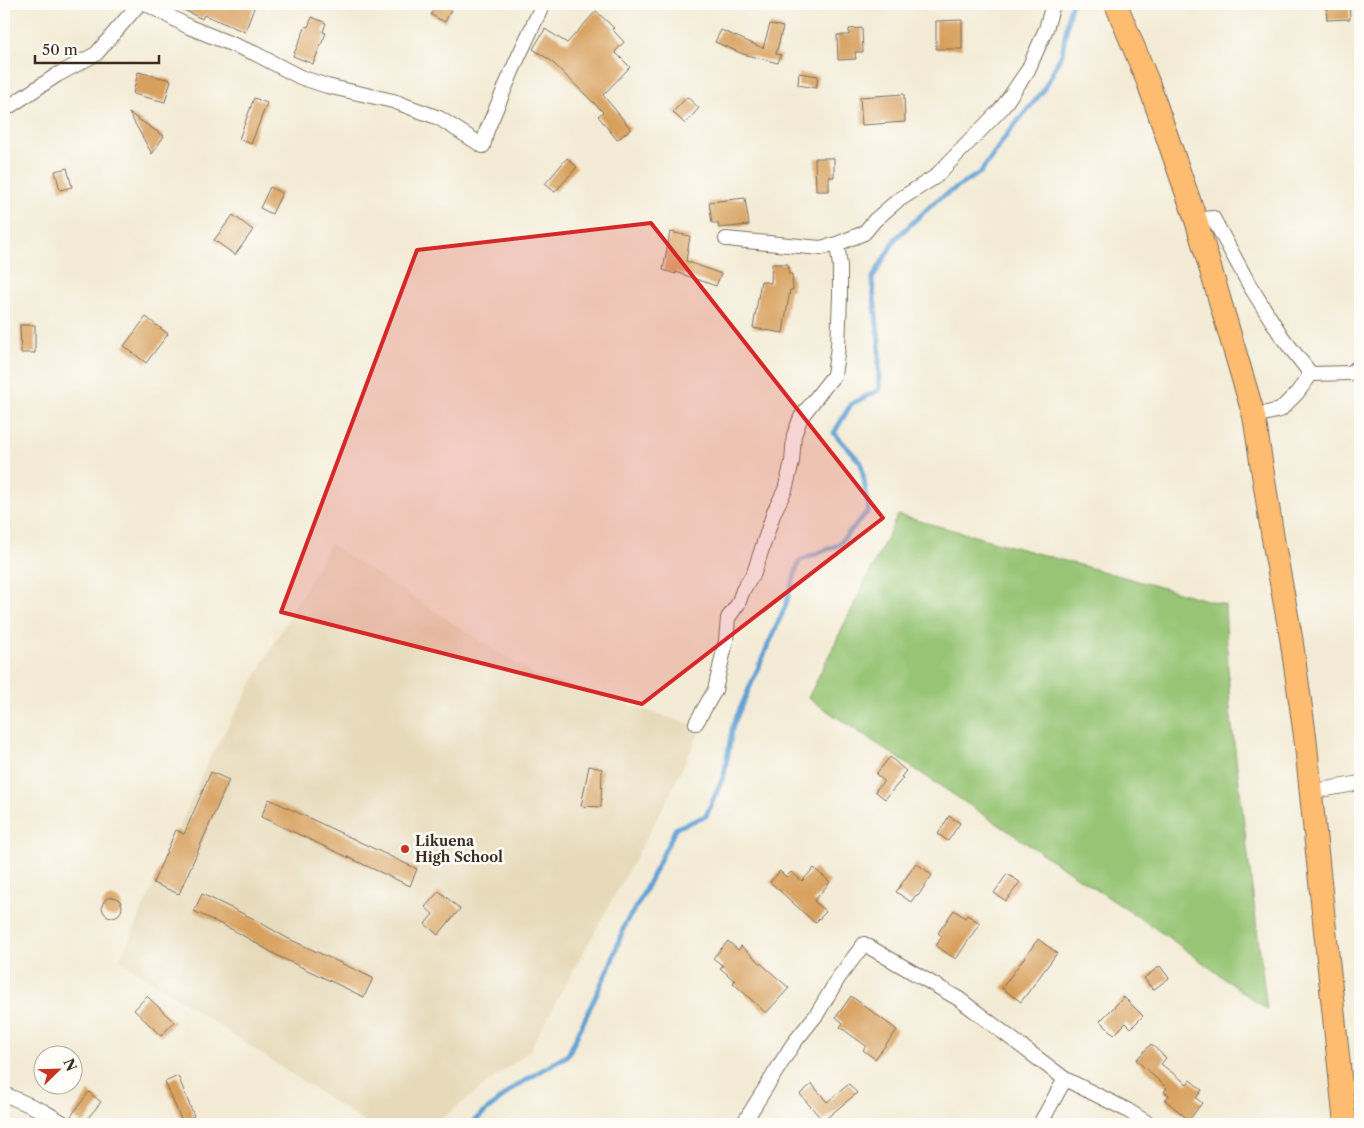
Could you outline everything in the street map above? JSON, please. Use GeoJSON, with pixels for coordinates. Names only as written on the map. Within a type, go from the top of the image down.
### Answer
{"type":"FeatureCollection","features":[{"type":"Feature","properties":{"kind":"main road"},"geometry":{"type":"LineString","coordinates":[[1116,4],[1148,82],[1196,220],[1254,416],[1274,545],[1291,637],[1305,736],[1345,1124]]}},
{"type":"Feature","properties":{"kind":"street"},"geometry":{"type":"LineString","coordinates":[[4,110],[57,75],[96,54],[139,4]]}},
{"type":"Feature","properties":{"kind":"street"},"geometry":{"type":"LineString","coordinates":[[147,4],[189,27],[254,54],[300,77],[327,86],[393,101],[440,118],[483,146],[516,62],[530,35],[541,4]]}},
{"type":"Feature","properties":{"kind":"street"},"geometry":{"type":"LineString","coordinates":[[726,239],[820,248],[837,244],[864,233],[875,220],[897,201],[935,177],[1002,108],[1028,70],[1046,28],[1053,4]]}},
{"type":"Feature","properties":{"kind":"street"},"geometry":{"type":"LineString","coordinates":[[1196,220],[1213,218],[1250,286],[1282,337],[1311,374]]}},
{"type":"Feature","properties":{"kind":"street"},"geometry":{"type":"LineString","coordinates":[[696,723],[715,690],[726,641],[728,618],[738,604],[743,590],[754,573],[774,512],[785,490],[792,462],[794,435],[801,417],[834,375],[838,347],[840,296],[840,266],[837,244]]}},
{"type":"Feature","properties":{"kind":"street"},"geometry":{"type":"LineString","coordinates":[[1311,374],[1351,372],[1360,365]]}},
{"type":"Feature","properties":{"kind":"street"},"geometry":{"type":"LineString","coordinates":[[1254,416],[1280,410],[1297,393],[1311,374]]}},
{"type":"Feature","properties":{"kind":"street"},"geometry":{"type":"LineString","coordinates":[[1310,792],[1360,783]]}},
{"type":"Feature","properties":{"kind":"street"},"geometry":{"type":"LineString","coordinates":[[746,1123],[793,1044],[818,1014],[840,977],[864,944],[959,1000],[1066,1078],[1127,1110],[1149,1124]]}},
{"type":"Feature","properties":{"kind":"street"},"geometry":{"type":"LineString","coordinates":[[1040,1124],[1066,1078]]}},
{"type":"Feature","properties":{"kind":"street"},"geometry":{"type":"LineString","coordinates":[[4,1094],[43,1111],[64,1124]]}},
{"type":"Feature","properties":{"kind":"highlighted area"},"geometry":{"type":"Polygon","coordinates":[[[651,223],[883,518],[642,704],[281,612],[417,250],[651,223]]]}},
{"type":"Feature","properties":{"kind":"shaded area","name":"Likuena High School"},"geometry":{"type":"Polygon","coordinates":[[[330,544],[534,675],[702,728],[664,806],[529,1051],[440,1120],[431,1124],[367,1124],[120,960],[210,758],[330,544]]]}},
{"type":"Feature","properties":{"kind":"green space"},"geometry":{"type":"Polygon","coordinates":[[[898,515],[1225,605],[1230,710],[1267,1010],[1171,939],[808,698],[898,515]]]}},
{"type":"Feature","properties":{"kind":"building"},"geometry":{"type":"Polygon","coordinates":[[[172,4],[246,4],[254,8],[245,32],[204,15],[202,19],[172,4]]]}},
{"type":"Feature","properties":{"kind":"building"},"geometry":{"type":"Polygon","coordinates":[[[436,4],[454,4],[445,22],[431,15],[436,4]]]}},
{"type":"Feature","properties":{"kind":"building"},"geometry":{"type":"Polygon","coordinates":[[[1326,4],[1349,4],[1350,19],[1327,20],[1326,4]]]}},
{"type":"Feature","properties":{"kind":"building"},"geometry":{"type":"Polygon","coordinates":[[[596,11],[614,28],[612,29],[624,42],[615,52],[630,67],[603,95],[631,129],[617,140],[598,116],[603,112],[550,60],[533,49],[545,29],[567,43],[596,11]]]}},
{"type":"Feature","properties":{"kind":"building"},"geometry":{"type":"Polygon","coordinates":[[[312,17],[326,23],[323,32],[326,33],[313,64],[293,56],[312,17]]]}},
{"type":"Feature","properties":{"kind":"building"},"geometry":{"type":"Polygon","coordinates":[[[962,20],[962,49],[936,49],[936,21],[962,20]]]}},
{"type":"Feature","properties":{"kind":"building"},"geometry":{"type":"Polygon","coordinates":[[[770,24],[783,27],[776,54],[781,55],[778,63],[743,54],[715,42],[721,30],[763,48],[770,24]]]}},
{"type":"Feature","properties":{"kind":"building"},"geometry":{"type":"Polygon","coordinates":[[[862,28],[863,52],[855,52],[856,59],[838,60],[837,35],[849,35],[849,29],[862,28]]]}},
{"type":"Feature","properties":{"kind":"building"},"geometry":{"type":"Polygon","coordinates":[[[138,72],[171,80],[165,102],[133,94],[138,72]]]}},
{"type":"Feature","properties":{"kind":"building"},"geometry":{"type":"Polygon","coordinates":[[[799,73],[818,76],[816,88],[798,85],[799,73]]]}},
{"type":"Feature","properties":{"kind":"building"},"geometry":{"type":"Polygon","coordinates":[[[904,94],[905,122],[862,125],[860,97],[904,94]]]}},
{"type":"Feature","properties":{"kind":"building"},"geometry":{"type":"Polygon","coordinates":[[[687,97],[699,108],[685,124],[673,112],[687,97]]]}},
{"type":"Feature","properties":{"kind":"building"},"geometry":{"type":"Polygon","coordinates":[[[254,98],[267,103],[251,144],[239,139],[254,98]]]}},
{"type":"Feature","properties":{"kind":"building"},"geometry":{"type":"Polygon","coordinates":[[[129,113],[164,136],[152,154],[129,113]]]}},
{"type":"Feature","properties":{"kind":"building"},"geometry":{"type":"Polygon","coordinates":[[[567,158],[577,167],[555,192],[545,184],[567,158]]]}},
{"type":"Feature","properties":{"kind":"building"},"geometry":{"type":"Polygon","coordinates":[[[815,158],[834,158],[834,177],[829,177],[829,191],[816,191],[815,158]]]}},
{"type":"Feature","properties":{"kind":"building"},"geometry":{"type":"Polygon","coordinates":[[[67,168],[72,187],[60,190],[55,171],[67,168]]]}},
{"type":"Feature","properties":{"kind":"building"},"geometry":{"type":"Polygon","coordinates":[[[270,187],[282,193],[272,214],[260,208],[270,187]]]}},
{"type":"Feature","properties":{"kind":"building"},"geometry":{"type":"Polygon","coordinates":[[[745,198],[749,225],[719,228],[718,223],[712,223],[709,202],[745,198]]]}},
{"type":"Feature","properties":{"kind":"building"},"geometry":{"type":"Polygon","coordinates":[[[233,215],[253,230],[235,255],[214,240],[233,215]]]}},
{"type":"Feature","properties":{"kind":"building"},"geometry":{"type":"Polygon","coordinates":[[[670,232],[690,236],[686,261],[721,274],[716,286],[676,272],[676,274],[663,270],[670,232]]]}},
{"type":"Feature","properties":{"kind":"building"},"geometry":{"type":"Polygon","coordinates":[[[772,264],[788,264],[789,274],[792,274],[793,290],[790,290],[783,333],[753,328],[761,281],[771,283],[772,264]]]}},
{"type":"Feature","properties":{"kind":"building"},"geometry":{"type":"Polygon","coordinates":[[[146,317],[168,334],[146,363],[124,346],[146,317]]]}},
{"type":"Feature","properties":{"kind":"building"},"geometry":{"type":"Polygon","coordinates":[[[20,325],[35,325],[35,353],[21,353],[20,325]]]}},
{"type":"Feature","properties":{"kind":"building"},"geometry":{"type":"Polygon","coordinates":[[[890,757],[906,771],[901,777],[903,778],[885,799],[875,791],[884,781],[876,774],[890,757]]]}},
{"type":"Feature","properties":{"kind":"building"},"geometry":{"type":"Polygon","coordinates":[[[589,766],[602,769],[601,807],[581,806],[589,766]]]}},
{"type":"Feature","properties":{"kind":"building"},"geometry":{"type":"Polygon","coordinates":[[[211,772],[229,780],[179,894],[153,883],[176,830],[184,834],[211,772]]]}},
{"type":"Feature","properties":{"kind":"building"},"geometry":{"type":"Polygon","coordinates":[[[269,799],[417,869],[410,886],[261,817],[269,799]]]}},
{"type":"Feature","properties":{"kind":"building"},"geometry":{"type":"Polygon","coordinates":[[[949,816],[960,823],[948,841],[938,834],[949,816]]]}},
{"type":"Feature","properties":{"kind":"building"},"geometry":{"type":"Polygon","coordinates":[[[916,863],[932,875],[918,896],[916,895],[911,902],[896,892],[916,863]]]}},
{"type":"Feature","properties":{"kind":"building"},"geometry":{"type":"Polygon","coordinates":[[[814,868],[830,882],[814,901],[826,912],[815,923],[770,882],[780,871],[786,877],[791,872],[802,881],[814,868]]]}},
{"type":"Feature","properties":{"kind":"building"},"geometry":{"type":"Polygon","coordinates":[[[1007,874],[1020,882],[1006,901],[994,893],[1007,874]]]}},
{"type":"Feature","properties":{"kind":"building"},"geometry":{"type":"Polygon","coordinates":[[[439,891],[460,909],[438,935],[425,924],[433,914],[425,907],[439,891]]]}},
{"type":"Feature","properties":{"kind":"building"},"geometry":{"type":"Polygon","coordinates":[[[202,894],[252,918],[287,938],[373,978],[364,997],[278,956],[237,932],[194,911],[202,894]]]}},
{"type":"Feature","properties":{"kind":"building"},"geometry":{"type":"Polygon","coordinates":[[[112,897],[119,900],[122,907],[119,914],[112,917],[105,914],[102,907],[105,900],[112,897]]]}},
{"type":"Feature","properties":{"kind":"building"},"geometry":{"type":"Polygon","coordinates":[[[954,910],[965,918],[967,915],[980,923],[956,959],[936,946],[942,936],[938,933],[954,910]]]}},
{"type":"Feature","properties":{"kind":"building"},"geometry":{"type":"Polygon","coordinates":[[[1038,939],[1057,953],[1021,1002],[1002,988],[1038,939]]]}},
{"type":"Feature","properties":{"kind":"building"},"geometry":{"type":"Polygon","coordinates":[[[728,941],[738,950],[741,946],[789,988],[766,1013],[733,983],[735,981],[720,968],[723,966],[713,958],[728,941]]]}},
{"type":"Feature","properties":{"kind":"building"},"geometry":{"type":"Polygon","coordinates":[[[1160,966],[1169,978],[1153,990],[1144,978],[1160,966]]]}},
{"type":"Feature","properties":{"kind":"building"},"geometry":{"type":"Polygon","coordinates":[[[147,996],[174,1022],[161,1036],[134,1010],[147,996]]]}},
{"type":"Feature","properties":{"kind":"building"},"geometry":{"type":"Polygon","coordinates":[[[851,996],[897,1030],[875,1059],[863,1050],[866,1046],[840,1027],[843,1023],[836,1017],[851,996]]]}},
{"type":"Feature","properties":{"kind":"building"},"geometry":{"type":"Polygon","coordinates":[[[1124,997],[1143,1016],[1131,1028],[1126,1023],[1114,1035],[1100,1021],[1124,997]]]}},
{"type":"Feature","properties":{"kind":"building"},"geometry":{"type":"Polygon","coordinates":[[[1151,1044],[1166,1058],[1161,1064],[1187,1084],[1190,1080],[1202,1090],[1196,1098],[1202,1103],[1189,1120],[1165,1100],[1169,1095],[1164,1092],[1167,1088],[1136,1060],[1151,1044]]]}},
{"type":"Feature","properties":{"kind":"building"},"geometry":{"type":"Polygon","coordinates":[[[178,1076],[194,1116],[182,1121],[165,1082],[178,1076]]]}},
{"type":"Feature","properties":{"kind":"building"},"geometry":{"type":"Polygon","coordinates":[[[812,1084],[827,1102],[849,1084],[857,1093],[823,1121],[800,1094],[812,1084]]]}},
{"type":"Feature","properties":{"kind":"building"},"geometry":{"type":"Polygon","coordinates":[[[89,1092],[101,1102],[83,1124],[71,1116],[89,1092]]]}},
{"type":"Feature","properties":{"kind":"waterway"},"geometry":{"type":"LineString","coordinates":[[473,1124],[474,1121],[516,1086],[568,1055],[611,963],[625,924],[639,902],[676,828],[706,816],[724,775],[733,725],[785,607],[799,561],[838,545],[869,510],[861,463],[834,433],[851,404],[879,390],[879,342],[872,279],[896,238],[937,200],[981,172],[1008,133],[1043,91],[1062,54],[1072,4]]}},
{"type":"Feature","properties":{"kind":"place","name":"Likuena High School"},"geometry":{"type":"Point","coordinates":[405,849]}}]}
